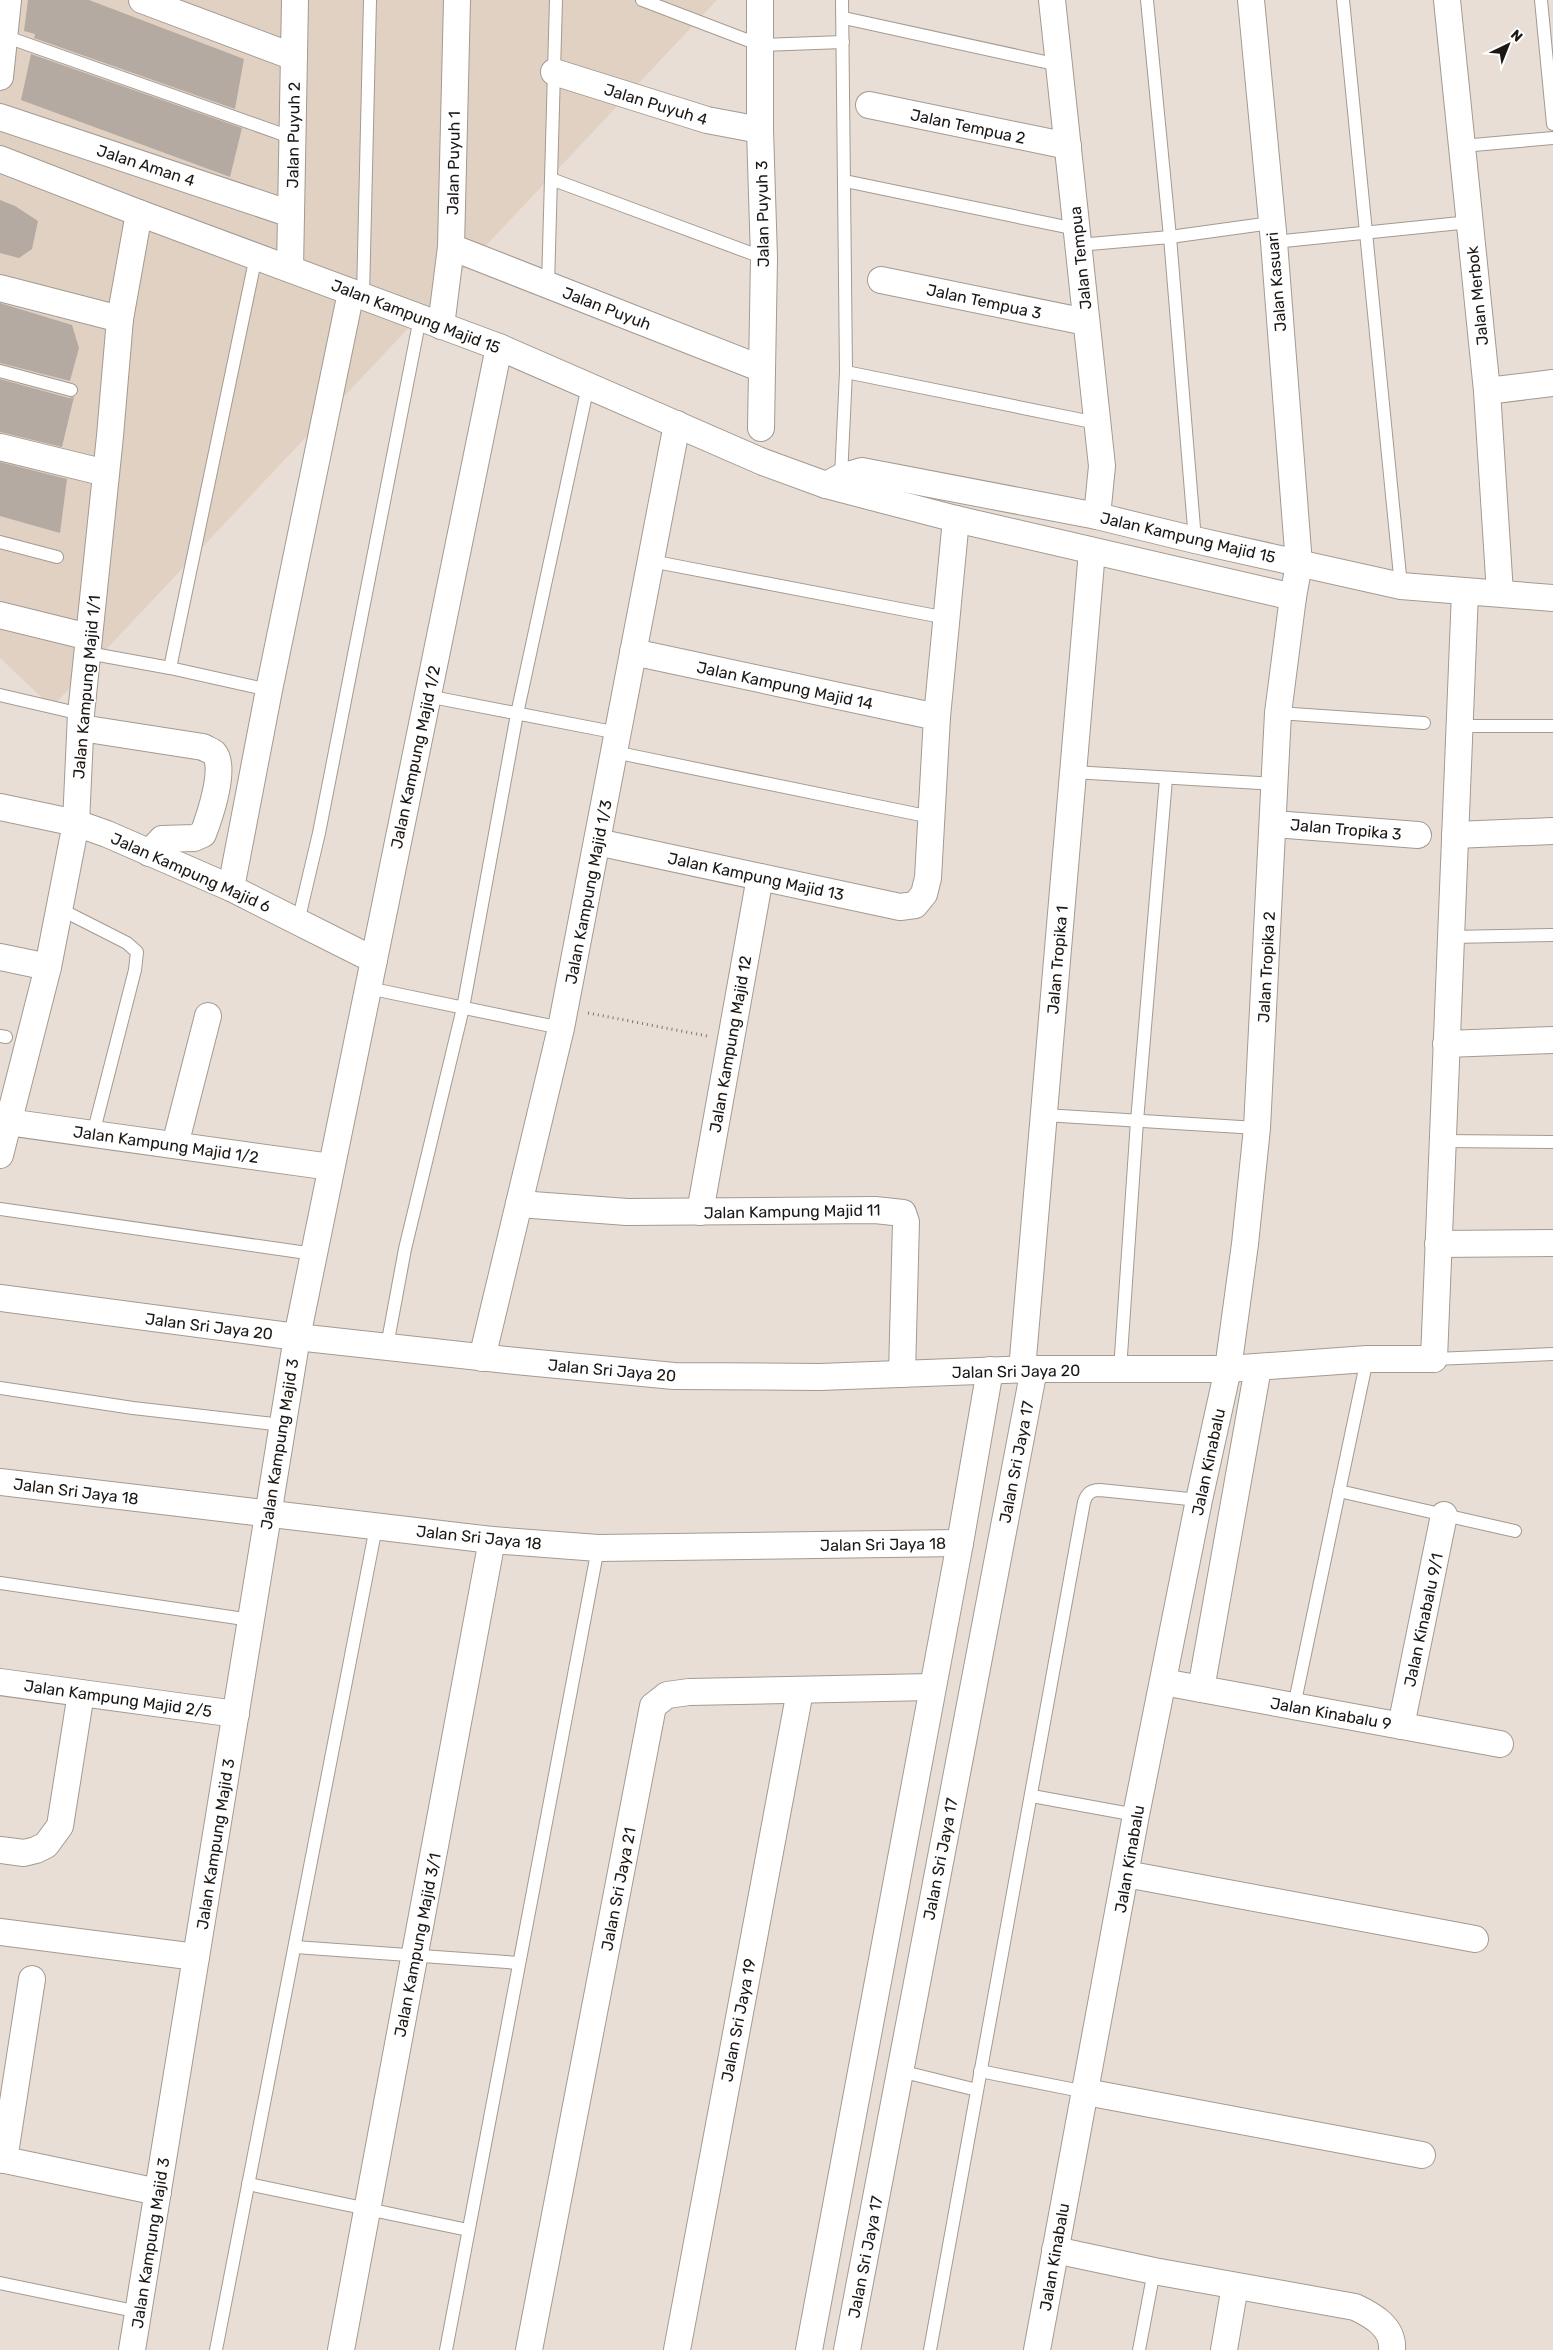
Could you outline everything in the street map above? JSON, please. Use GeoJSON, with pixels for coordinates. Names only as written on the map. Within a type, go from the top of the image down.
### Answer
{"type":"FeatureCollection","features":[{"type":"Feature","properties":{"kind":"street"},"geometry":{"type":"LineString","coordinates":[[0,78],[8,0]]}},
{"type":"Feature","properties":{"kind":"street"},"geometry":{"type":"LineString","coordinates":[[142,0],[294,57]]}},
{"type":"Feature","properties":{"kind":"street","name":"Jalan Puyuh 2"},"geometry":{"type":"LineString","coordinates":[[290,269],[295,0]]}},
{"type":"Feature","properties":{"kind":"street","name":"Jalan Puyuh 1"},"geometry":{"type":"LineString","coordinates":[[431,322],[451,247],[457,0]]}},
{"type":"Feature","properties":{"kind":"street","name":"Jalan Puyuh 3"},"geometry":{"type":"LineString","coordinates":[[760,0],[760,130],[764,258],[761,428]]}},
{"type":"Feature","properties":{"kind":"street","name":"Jalan Tempua"},"geometry":{"type":"LineString","coordinates":[[1052,0],[1102,466],[1097,516]]}},
{"type":"Feature","properties":{"kind":"street","name":"Jalan Kasuari"},"geometry":{"type":"LineString","coordinates":[[1251,0],[1299,564]]}},
{"type":"Feature","properties":{"kind":"street","name":"Jalan Merbok"},"geometry":{"type":"LineString","coordinates":[[1447,0],[1487,390],[1500,594]]}},
{"type":"Feature","properties":{"kind":"street","name":"Jalan Puyuh 4"},"geometry":{"type":"LineString","coordinates":[[554,72],[707,120],[760,130]]}},
{"type":"Feature","properties":{"kind":"street","name":"Jalan Tempua 2"},"geometry":{"type":"LineString","coordinates":[[869,105],[1068,146]]}},
{"type":"Feature","properties":{"kind":"street","name":"Jalan Aman 4"},"geometry":{"type":"LineString","coordinates":[[0,118],[291,214]]}},
{"type":"Feature","properties":{"kind":"street","name":"Jalan Kampung Majid 15"},"geometry":{"type":"LineString","coordinates":[[0,159],[139,213],[499,347],[763,462],[956,518],[1292,597]]}},
{"type":"Feature","properties":{"kind":"street","name":"Jalan Kampung Majid 1/1"},"geometry":{"type":"LineString","coordinates":[[0,1155],[5,1122],[48,967],[76,823],[81,721],[120,319],[139,213]]}},
{"type":"Feature","properties":{"kind":"street","name":"Jalan Puyuh"},"geometry":{"type":"LineString","coordinates":[[451,247],[762,369]]}},
{"type":"Feature","properties":{"kind":"street","name":"Jalan Tempua 3"},"geometry":{"type":"LineString","coordinates":[[881,280],[1086,322]]}},
{"type":"Feature","properties":{"kind":"street"},"geometry":{"type":"LineString","coordinates":[[0,288],[120,319]]}},
{"type":"Feature","properties":{"kind":"street"},"geometry":{"type":"LineString","coordinates":[[231,888],[269,690],[357,294]]}},
{"type":"Feature","properties":{"kind":"street","name":"Jalan Kampung Majid 1/2"},"geometry":{"type":"LineString","coordinates":[[297,1337],[499,347]]}},
{"type":"Feature","properties":{"kind":"street"},"geometry":{"type":"LineString","coordinates":[[1487,390],[1553,383]]}},
{"type":"Feature","properties":{"kind":"street","name":"Jalan Kampung Majid 1/3"},"geometry":{"type":"LineString","coordinates":[[482,1358],[564,1019],[677,424]]}},
{"type":"Feature","properties":{"kind":"street"},"geometry":{"type":"LineString","coordinates":[[0,447],[106,473]]}},
{"type":"Feature","properties":{"kind":"street","name":"Jalan Kampung Majid 15"},"geometry":{"type":"LineString","coordinates":[[833,481],[862,471],[1097,516],[1401,586],[1553,598]]}},
{"type":"Feature","properties":{"kind":"street"},"geometry":{"type":"LineString","coordinates":[[932,817],[937,717],[956,518]]}},
{"type":"Feature","properties":{"kind":"street","name":"Jalan Tropika 1"},"geometry":{"type":"LineString","coordinates":[[1028,1369],[1044,1115],[1092,551]]}},
{"type":"Feature","properties":{"kind":"street","name":"Jalan Tropika 2"},"geometry":{"type":"LineString","coordinates":[[1228,1369],[1245,1244],[1257,1128],[1274,824],[1278,713],[1292,597],[1299,564]]}},
{"type":"Feature","properties":{"kind":"street"},"geometry":{"type":"LineString","coordinates":[[1434,1359],[1465,592]]}},
{"type":"Feature","properties":{"kind":"street"},"geometry":{"type":"LineString","coordinates":[[0,615],[88,645]]}},
{"type":"Feature","properties":{"kind":"street","name":"Jalan Kampung Majid 14"},"geometry":{"type":"LineString","coordinates":[[634,652],[937,717]]}},
{"type":"Feature","properties":{"kind":"street"},"geometry":{"type":"LineString","coordinates":[[81,721],[204,747],[214,753],[219,763],[217,787],[203,834],[194,838],[162,839],[149,853]]}},
{"type":"Feature","properties":{"kind":"street","name":"Jalan Kampung Majid 6"},"geometry":{"type":"LineString","coordinates":[[0,807],[76,823],[231,888],[374,960]]}},
{"type":"Feature","properties":{"kind":"street","name":"Jalan Kampung Majid 13"},"geometry":{"type":"LineString","coordinates":[[597,842],[900,907],[915,905],[924,894],[928,878],[932,817]]}},
{"type":"Feature","properties":{"kind":"street","name":"Jalan Tropika 3"},"geometry":{"type":"LineString","coordinates":[[1274,824],[1418,835]]}},
{"type":"Feature","properties":{"kind":"street"},"geometry":{"type":"LineString","coordinates":[[1455,835],[1553,831]]}},
{"type":"Feature","properties":{"kind":"street","name":"Jalan Kampung Majid 12"},"geometry":{"type":"LineString","coordinates":[[700,1212],[760,877]]}},
{"type":"Feature","properties":{"kind":"street"},"geometry":{"type":"LineString","coordinates":[[0,957],[48,967]]}},
{"type":"Feature","properties":{"kind":"street"},"geometry":{"type":"LineString","coordinates":[[175,1145],[208,1016]]}},
{"type":"Feature","properties":{"kind":"street"},"geometry":{"type":"LineString","coordinates":[[1446,1044],[1553,1040]]}},
{"type":"Feature","properties":{"kind":"street","name":"Jalan Kampung Majid 1/2"},"geometry":{"type":"LineString","coordinates":[[5,1122],[332,1167]]}},
{"type":"Feature","properties":{"kind":"street","name":"Jalan Kampung Majid 11"},"geometry":{"type":"LineString","coordinates":[[519,1204],[627,1212],[875,1210],[903,1213],[906,1222],[902,1374]]}},
{"type":"Feature","properties":{"kind":"street"},"geometry":{"type":"LineString","coordinates":[[1438,1244],[1553,1243]]}},
{"type":"Feature","properties":{"kind":"street","name":"Jalan Sri Jaya 20"},"geometry":{"type":"LineString","coordinates":[[0,1298],[297,1337],[482,1358],[674,1376],[820,1377],[1028,1369],[1228,1369],[1367,1359],[1434,1359]]}},
{"type":"Feature","properties":{"kind":"street","name":"Jalan Kampung Majid 3"},"geometry":{"type":"LineString","coordinates":[[132,2350],[297,1337]]}},
{"type":"Feature","properties":{"kind":"street"},"geometry":{"type":"LineString","coordinates":[[1201,1689],[1258,1368]]}},
{"type":"Feature","properties":{"kind":"street","name":"Jalan Sri Jaya 17"},"geometry":{"type":"LineString","coordinates":[[847,2350],[1028,1369]]}},
{"type":"Feature","properties":{"kind":"street","name":"Jalan Kinabalu"},"geometry":{"type":"LineString","coordinates":[[1037,2350],[1136,1816],[1199,1500],[1228,1369]]}},
{"type":"Feature","properties":{"kind":"street"},"geometry":{"type":"LineString","coordinates":[[809,2350],[960,1543],[990,1370]]}},
{"type":"Feature","properties":{"kind":"street","name":"Jalan Sri Jaya 18"},"geometry":{"type":"LineString","coordinates":[[0,1482],[492,1540],[598,1548],[960,1543]]}},
{"type":"Feature","properties":{"kind":"street","name":"Jalan Kinabalu 9/1"},"geometry":{"type":"LineString","coordinates":[[1401,1726],[1444,1515]]}},
{"type":"Feature","properties":{"kind":"street","name":"Jalan Kampung Majid 3/1"},"geometry":{"type":"LineString","coordinates":[[341,2350],[492,1540]]}},
{"type":"Feature","properties":{"kind":"street","name":"Jalan Kampung Majid 2/5"},"geometry":{"type":"LineString","coordinates":[[0,1682],[236,1714]]}},
{"type":"Feature","properties":{"kind":"street","name":"Jalan Kinabalu 9"},"geometry":{"type":"LineString","coordinates":[[1163,1682],[1500,1744]]}},
{"type":"Feature","properties":{"kind":"street","name":"Jalan Sri Jaya 21"},"geometry":{"type":"LineString","coordinates":[[529,2350],[653,1706],[667,1695],[689,1692],[932,1687]]}},
{"type":"Feature","properties":{"kind":"street","name":"Jalan Sri Jaya 19"},"geometry":{"type":"LineString","coordinates":[[677,2350],[800,1691]]}},
{"type":"Feature","properties":{"kind":"street"},"geometry":{"type":"LineString","coordinates":[[0,1850],[24,1853],[41,1848],[46,1845],[60,1826],[82,1693]]}},
{"type":"Feature","properties":{"kind":"street"},"geometry":{"type":"LineString","coordinates":[[1126,1874],[1475,1939]]}},
{"type":"Feature","properties":{"kind":"street"},"geometry":{"type":"LineString","coordinates":[[0,1932],[196,1957]]}},
{"type":"Feature","properties":{"kind":"street"},"geometry":{"type":"LineString","coordinates":[[32,1979],[2,2159],[158,2192]]}},
{"type":"Feature","properties":{"kind":"street"},"geometry":{"type":"LineString","coordinates":[[1086,2092],[1422,2155]]}},
{"type":"Feature","properties":{"kind":"street"},"geometry":{"type":"LineString","coordinates":[[1055,2250],[1154,2271],[1355,2307],[1374,2316],[1385,2326],[1393,2344],[1392,2350]]}},
{"type":"Feature","properties":{"kind":"street"},"geometry":{"type":"LineString","coordinates":[[1224,2350],[1235,2286]]}},
{"type":"Feature","properties":{"kind":"lane"},"geometry":{"type":"LineString","coordinates":[[357,294],[370,0]]}},
{"type":"Feature","properties":{"kind":"lane"},"geometry":{"type":"LineString","coordinates":[[548,285],[556,0]]}},
{"type":"Feature","properties":{"kind":"lane"},"geometry":{"type":"LineString","coordinates":[[642,0],[760,45],[843,42]]}},
{"type":"Feature","properties":{"kind":"lane"},"geometry":{"type":"LineString","coordinates":[[833,481],[846,372],[844,18],[842,0]]}},
{"type":"Feature","properties":{"kind":"lane"},"geometry":{"type":"LineString","coordinates":[[1146,0],[1170,237],[1195,540]]}},
{"type":"Feature","properties":{"kind":"lane"},"geometry":{"type":"LineString","coordinates":[[1343,0],[1401,586]]}},
{"type":"Feature","properties":{"kind":"lane"},"geometry":{"type":"LineString","coordinates":[[1541,0],[1553,124]]}},
{"type":"Feature","properties":{"kind":"lane"},"geometry":{"type":"LineString","coordinates":[[844,18],[1059,65]]}},
{"type":"Feature","properties":{"kind":"lane"},"geometry":{"type":"LineString","coordinates":[[4,36],[293,138]]}},
{"type":"Feature","properties":{"kind":"lane"},"geometry":{"type":"LineString","coordinates":[[1462,146],[1553,138]]}},
{"type":"Feature","properties":{"kind":"lane"},"geometry":{"type":"LineString","coordinates":[[551,179],[764,258]]}},
{"type":"Feature","properties":{"kind":"lane"},"geometry":{"type":"LineString","coordinates":[[845,181],[1077,237],[1367,233],[1470,222]]}},
{"type":"Feature","properties":{"kind":"lane"},"geometry":{"type":"LineString","coordinates":[[170,668],[256,256]]}},
{"type":"Feature","properties":{"kind":"lane"},"geometry":{"type":"LineString","coordinates":[[298,922],[431,322]]}},
{"type":"Feature","properties":{"kind":"lane"},"geometry":{"type":"LineString","coordinates":[[0,371],[71,390]]}},
{"type":"Feature","properties":{"kind":"lane"},"geometry":{"type":"LineString","coordinates":[[846,372],[1097,423]]}},
{"type":"Feature","properties":{"kind":"lane"},"geometry":{"type":"LineString","coordinates":[[387,1346],[405,1249],[463,1008],[517,714],[588,386]]}},
{"type":"Feature","properties":{"kind":"lane"},"geometry":{"type":"LineString","coordinates":[[0,542],[57,557]]}},
{"type":"Feature","properties":{"kind":"lane"},"geometry":{"type":"LineString","coordinates":[[651,561],[947,618]]}},
{"type":"Feature","properties":{"kind":"lane"},"geometry":{"type":"LineString","coordinates":[[88,645],[170,668],[269,690]]}},
{"type":"Feature","properties":{"kind":"lane"},"geometry":{"type":"LineString","coordinates":[[0,695],[81,721]]}},
{"type":"Feature","properties":{"kind":"lane"},"geometry":{"type":"LineString","coordinates":[[428,696],[517,714],[616,742],[932,817]]}},
{"type":"Feature","properties":{"kind":"lane"},"geometry":{"type":"LineString","coordinates":[[1278,713],[1424,723]]}},
{"type":"Feature","properties":{"kind":"lane"},"geometry":{"type":"LineString","coordinates":[[1460,726],[1553,726]]}},
{"type":"Feature","properties":{"kind":"lane"},"geometry":{"type":"LineString","coordinates":[[1074,772],[1166,779],[1276,784]]}},
{"type":"Feature","properties":{"kind":"lane"},"geometry":{"type":"LineString","coordinates":[[1120,1370],[1136,1121],[1166,779]]}},
{"type":"Feature","properties":{"kind":"lane"},"geometry":{"type":"LineString","coordinates":[[60,909],[127,943],[137,952],[136,970],[93,1134]]}},
{"type":"Feature","properties":{"kind":"lane"},"geometry":{"type":"LineString","coordinates":[[1451,937],[1553,935]]}},
{"type":"Feature","properties":{"kind":"lane"},"geometry":{"type":"LineString","coordinates":[[368,988],[463,1008],[564,1019]]}},
{"type":"Feature","properties":{"kind":"lane"},"geometry":{"type":"LineString","coordinates":[[1044,1115],[1257,1128]]}},
{"type":"Feature","properties":{"kind":"lane"},"geometry":{"type":"LineString","coordinates":[[1442,1141],[1553,1142]]}},
{"type":"Feature","properties":{"kind":"lane"},"geometry":{"type":"LineString","coordinates":[[0,1209],[314,1254]]}},
{"type":"Feature","properties":{"kind":"lane"},"geometry":{"type":"LineString","coordinates":[[1434,1359],[1553,1354]]}},
{"type":"Feature","properties":{"kind":"lane"},"geometry":{"type":"LineString","coordinates":[[1294,1706],[1367,1359]]}},
{"type":"Feature","properties":{"kind":"lane"},"geometry":{"type":"LineString","coordinates":[[0,1388],[133,1408],[283,1425]]}},
{"type":"Feature","properties":{"kind":"lane"},"geometry":{"type":"LineString","coordinates":[[930,2350],[1086,1495],[1093,1490],[1100,1490],[1199,1500]]}},
{"type":"Feature","properties":{"kind":"lane"},"geometry":{"type":"LineString","coordinates":[[1339,1491],[1515,1531]]}},
{"type":"Feature","properties":{"kind":"lane"},"geometry":{"type":"LineString","coordinates":[[216,2350],[376,1526]]}},
{"type":"Feature","properties":{"kind":"lane"},"geometry":{"type":"LineString","coordinates":[[446,2350],[598,1548]]}},
{"type":"Feature","properties":{"kind":"lane"},"geometry":{"type":"LineString","coordinates":[[0,1583],[251,1620]]}},
{"type":"Feature","properties":{"kind":"lane"},"geometry":{"type":"LineString","coordinates":[[1032,1796],[1136,1816]]}},
{"type":"Feature","properties":{"kind":"lane"},"geometry":{"type":"LineString","coordinates":[[294,1947],[519,1963]]}},
{"type":"Feature","properties":{"kind":"lane"},"geometry":{"type":"LineString","coordinates":[[900,2071],[977,2090]]}},
{"type":"Feature","properties":{"kind":"lane"},"geometry":{"type":"LineString","coordinates":[[980,2071],[1086,2092]]}},
{"type":"Feature","properties":{"kind":"lane"},"geometry":{"type":"LineString","coordinates":[[248,2184],[468,2230]]}},
{"type":"Feature","properties":{"kind":"lane"},"geometry":{"type":"LineString","coordinates":[[1139,2350],[1154,2271]]}},
{"type":"Feature","properties":{"kind":"lane"},"geometry":{"type":"LineString","coordinates":[[0,2283],[139,2312]]}},
{"type":"Feature","properties":{"kind":"path"},"geometry":{"type":"LineString","coordinates":[[564,1019],[731,1040]]}},
{"type":"Feature","properties":{"kind":"shaded area"},"geometry":{"type":"Polygon","coordinates":[[[0,0],[717,0],[52,707],[0,658],[0,0]]]}},
{"type":"Feature","properties":{"kind":"building"},"geometry":{"type":"Polygon","coordinates":[[[28,0],[89,0],[244,59],[235,109],[34,38],[35,34],[24,31],[28,0]]]}},
{"type":"Feature","properties":{"kind":"building"},"geometry":{"type":"Polygon","coordinates":[[[31,54],[242,128],[230,177],[21,100],[31,54]]]}},
{"type":"Feature","properties":{"kind":"building"},"geometry":{"type":"Polygon","coordinates":[[[0,200],[15,206],[38,221],[32,249],[19,258],[0,253],[0,200]]]}},
{"type":"Feature","properties":{"kind":"building"},"geometry":{"type":"Polygon","coordinates":[[[0,303],[72,325],[79,348],[70,381],[0,363],[0,303]]]}},
{"type":"Feature","properties":{"kind":"building"},"geometry":{"type":"Polygon","coordinates":[[[0,379],[69,398],[74,397],[62,447],[0,432],[0,379]]]}},
{"type":"Feature","properties":{"kind":"building"},"geometry":{"type":"Polygon","coordinates":[[[0,462],[67,479],[60,533],[0,516],[0,462]]]}}]}
